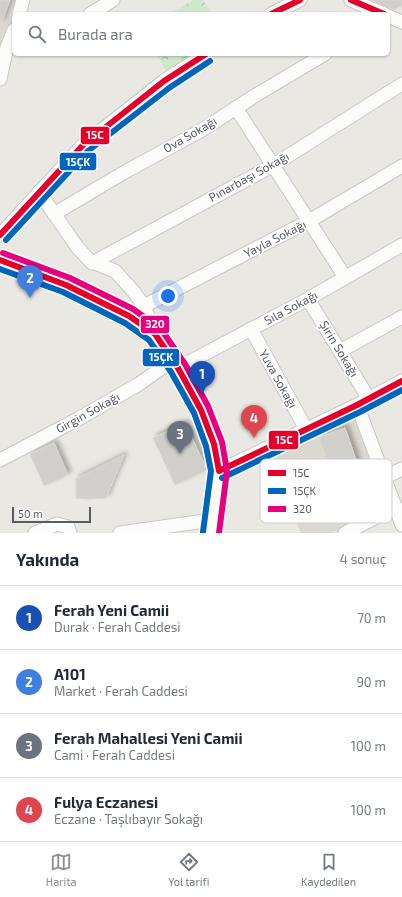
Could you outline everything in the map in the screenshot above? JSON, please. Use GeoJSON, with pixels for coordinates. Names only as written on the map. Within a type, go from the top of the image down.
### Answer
{"type":"FeatureCollection","features":[{"type":"Feature","properties":{"kind":"street"},"geometry":{"type":"LineString","coordinates":[[20,12],[24,0]]}},
{"type":"Feature","properties":{"kind":"street"},"geometry":{"type":"LineString","coordinates":[[93,12],[113,0]]}},
{"type":"Feature","properties":{"kind":"street"},"geometry":{"type":"LineString","coordinates":[[276,12],[300,0]]}},
{"type":"Feature","properties":{"kind":"street"},"geometry":{"type":"LineString","coordinates":[[351,0],[378,12]]}},
{"type":"Feature","properties":{"kind":"street"},"geometry":{"type":"LineString","coordinates":[[390,17],[402,22]]}},
{"type":"Feature","properties":{"kind":"street"},"geometry":{"type":"LineString","coordinates":[[0,79],[11,48]]}},
{"type":"Feature","properties":{"kind":"street"},"geometry":{"type":"LineString","coordinates":[[0,235],[83,145],[164,81],[203,56]]}},
{"type":"Feature","properties":{"kind":"street","name":"Ova Sokağı"},"geometry":{"type":"LineString","coordinates":[[54,214],[122,173],[202,130],[322,56]]}},
{"type":"Feature","properties":{"kind":"street","name":"Pınarbaşı Sokağı"},"geometry":{"type":"LineString","coordinates":[[92,263],[272,166],[402,84]]}},
{"type":"Feature","properties":{"kind":"street"},"geometry":{"type":"LineString","coordinates":[[236,108],[345,277]]}},
{"type":"Feature","properties":{"kind":"street","name":"Yayla Sokağı"},"geometry":{"type":"LineString","coordinates":[[144,306],[309,221],[402,166]]}},
{"type":"Feature","properties":{"kind":"street"},"geometry":{"type":"LineString","coordinates":[[39,192],[78,248],[92,263],[115,271],[134,292],[144,306],[155,334],[176,364],[201,410],[214,444],[219,471],[211,527],[120,533]]}},
{"type":"Feature","properties":{"kind":"street","name":"Sıla Sokağı"},"geometry":{"type":"LineString","coordinates":[[176,364],[250,329],[308,299],[402,245]]}},
{"type":"Feature","properties":{"kind":"street"},"geometry":{"type":"LineString","coordinates":[[0,260],[66,285],[128,316],[155,334]]}},
{"type":"Feature","properties":{"kind":"street","name":"Şirin Sokağı"},"geometry":{"type":"LineString","coordinates":[[308,299],[369,399]]}},
{"type":"Feature","properties":{"kind":"street"},"geometry":{"type":"LineString","coordinates":[[340,351],[402,317]]}},
{"type":"Feature","properties":{"kind":"street","name":"Yuva Sokağı"},"geometry":{"type":"LineString","coordinates":[[250,329],[306,430]]}},
{"type":"Feature","properties":{"kind":"street","name":"Girgin Sokağı"},"geometry":{"type":"LineString","coordinates":[[0,460],[98,408],[176,364]]}},
{"type":"Feature","properties":{"kind":"street"},"geometry":{"type":"LineString","coordinates":[[219,471],[357,405],[402,381]]}},
{"type":"Feature","properties":{"kind":"street"},"geometry":{"type":"LineString","coordinates":[[357,405],[378,459]]}},
{"type":"Feature","properties":{"kind":"street"},"geometry":{"type":"LineString","coordinates":[[392,474],[402,469]]}},
{"type":"Feature","properties":{"kind":"street"},"geometry":{"type":"LineString","coordinates":[[392,497],[402,525]]}},
{"type":"Feature","properties":{"kind":"street"},"geometry":{"type":"LineString","coordinates":[[392,510],[396,508]]}},
{"type":"Feature","properties":{"kind":"street"},"geometry":{"type":"LineString","coordinates":[[345,533],[365,523]]}},
{"type":"Feature","properties":{"kind":"street"},"geometry":{"type":"LineString","coordinates":[[35,533],[57,524],[68,527],[70,533]]}},
{"type":"Feature","properties":{"kind":"shaded area"},"geometry":{"type":"Polygon","coordinates":[[[0,0],[18,0],[15,12],[12,12],[12,21],[0,62],[0,0]]]}},
{"type":"Feature","properties":{"kind":"shaded area"},"geometry":{"type":"Polygon","coordinates":[[[352,414],[370,459],[271,459],[269,455],[352,414]]]}},
{"type":"Feature","properties":{"kind":"shaded area"},"geometry":{"type":"Polygon","coordinates":[[[297,523],[353,523],[332,533],[301,533],[297,523]]]}},
{"type":"Feature","properties":{"kind":"green space"},"geometry":{"type":"Polygon","coordinates":[[[193,0],[203,0],[211,12],[173,12],[193,0]]]}},
{"type":"Feature","properties":{"kind":"green space"},"geometry":{"type":"Polygon","coordinates":[[[158,56],[192,56],[167,73],[158,56]]]}},
{"type":"Feature","properties":{"kind":"building"},"geometry":{"type":"Polygon","coordinates":[[[0,0],[10,0],[1,24],[0,24],[0,0]]]}},
{"type":"Feature","properties":{"kind":"building"},"geometry":{"type":"Polygon","coordinates":[[[371,0],[402,0],[402,5],[394,10],[371,0]]]}},
{"type":"Feature","properties":{"kind":"building"},"geometry":{"type":"Polygon","coordinates":[[[185,423],[207,470],[175,485],[153,438],[185,423]]]}},
{"type":"Feature","properties":{"kind":"building"},"geometry":{"type":"Polygon","coordinates":[[[345,428],[356,459],[327,459],[319,437],[345,428]]]}},
{"type":"Feature","properties":{"kind":"building"},"geometry":{"type":"Polygon","coordinates":[[[54,443],[68,475],[44,486],[30,454],[54,443]]]}},
{"type":"Feature","properties":{"kind":"building"},"geometry":{"type":"Polygon","coordinates":[[[124,455],[106,498],[76,498],[76,479],[124,455]]]}},
{"type":"Feature","properties":{"kind":"transit line","name":"15C"},"geometry":{"type":"LineString","coordinates":[[275,12],[300,0]]}},
{"type":"Feature","properties":{"kind":"transit line","name":"15C"},"geometry":{"type":"LineString","coordinates":[[351,0],[379,12]]}},
{"type":"Feature","properties":{"kind":"transit line","name":"15C"},"geometry":{"type":"LineString","coordinates":[[0,235],[83,145],[164,81],[203,56]]}},
{"type":"Feature","properties":{"kind":"transit line","name":"15ÇK"},"geometry":{"type":"LineString","coordinates":[[6,240],[88,151],[169,88],[210,61]]}},
{"type":"Feature","properties":{"kind":"transit line","name":"320"},"geometry":{"type":"LineString","coordinates":[[3,253],[70,278],[133,309],[161,329],[185,364],[208,406],[222,442],[227,471],[219,533]]}},
{"type":"Feature","properties":{"kind":"transit line","name":"15C"},"geometry":{"type":"LineString","coordinates":[[0,260],[66,285],[129,316],[155,334],[178,368],[201,410],[214,444],[219,471],[357,405],[402,381]]}},
{"type":"Feature","properties":{"kind":"transit line","name":"15ÇK"},"geometry":{"type":"LineString","coordinates":[[0,269],[63,292],[125,323],[149,340],[171,372],[194,413],[206,446],[211,471],[203,532]]}},
{"type":"Feature","properties":{"kind":"transit line","name":"15ÇK"},"geometry":{"type":"LineString","coordinates":[[262,459],[360,412],[402,390]]}},
{"type":"Feature","properties":{"kind":"transit line","name":"15ÇK"},"geometry":{"type":"LineString","coordinates":[[222,478],[260,460]]}},
{"type":"Feature","properties":{"kind":"place","name":"A101"},"geometry":{"type":"Point","coordinates":[30,298]}},
{"type":"Feature","properties":{"kind":"place","name":"Ferah Yeni Camii"},"geometry":{"type":"Point","coordinates":[202,394]}},
{"type":"Feature","properties":{"kind":"place","name":"Fulya Eczanesi"},"geometry":{"type":"Point","coordinates":[254,438]}},
{"type":"Feature","properties":{"kind":"place","name":"Ferah Mahallesi Yeni Camii"},"geometry":{"type":"Point","coordinates":[180,454]}}]}
